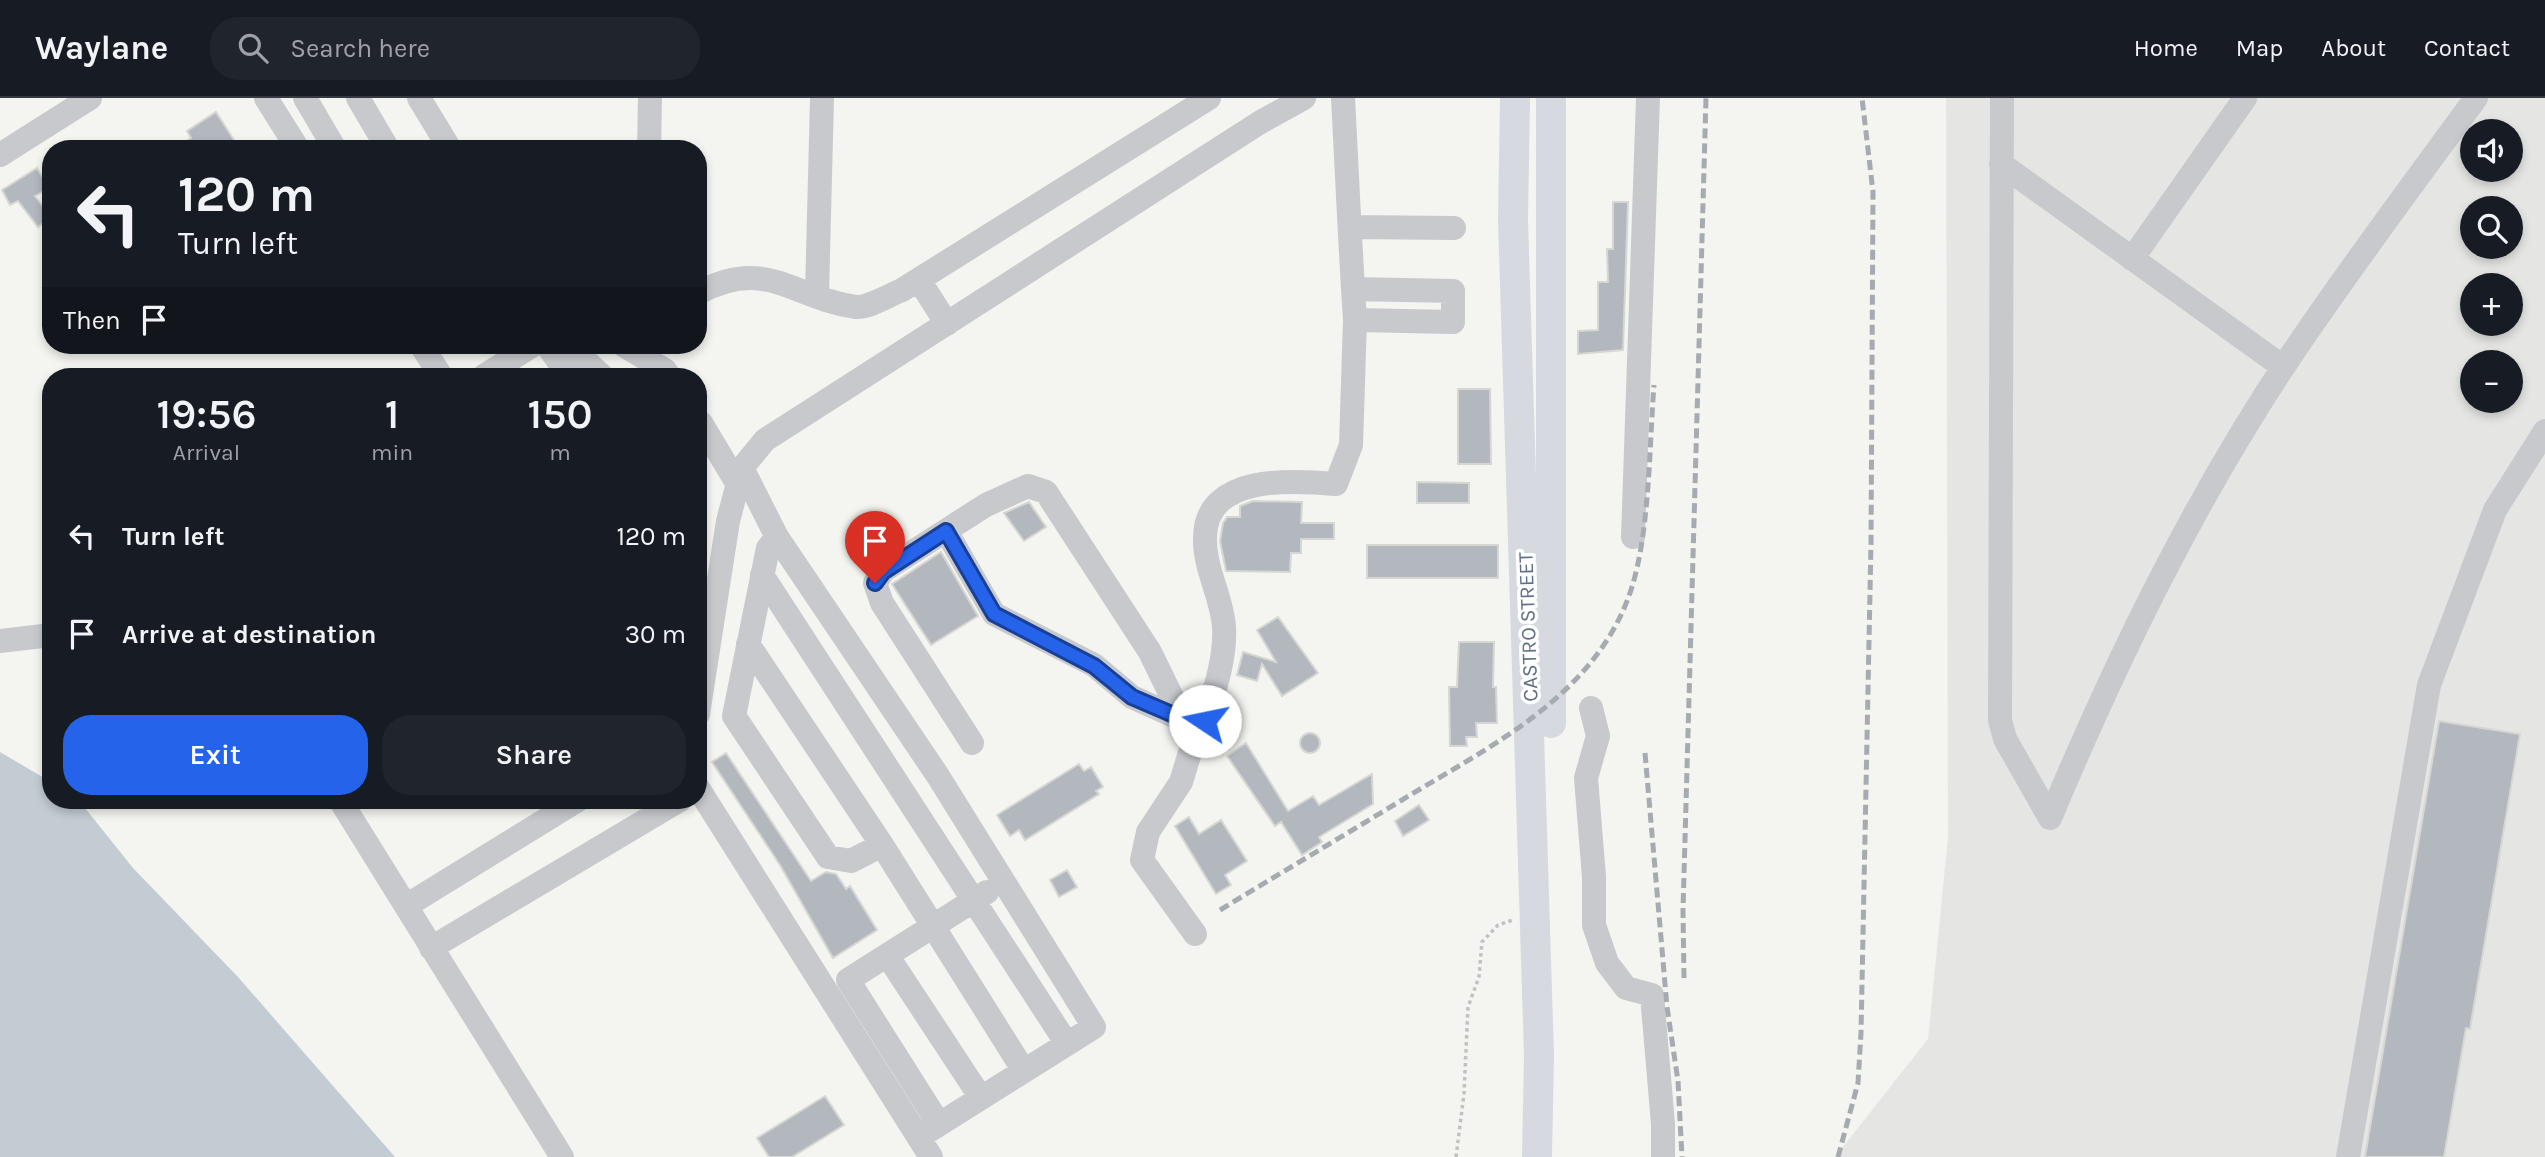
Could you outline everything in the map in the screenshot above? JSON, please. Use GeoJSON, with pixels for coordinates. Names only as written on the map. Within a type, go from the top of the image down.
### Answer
{"type":"FeatureCollection","features":[{"type":"Feature","properties":{"kind":"main road","name":"CASTRO STREET"},"geometry":{"type":"LineString","coordinates":[[1514,98],[1513,220],[1536,912],[1539,1056],[1537,1157]]}},
{"type":"Feature","properties":{"kind":"main road","name":"CASTRO STREET"},"geometry":{"type":"LineString","coordinates":[[1551,98],[1550,704],[1556,1157]]}},
{"type":"Feature","properties":{"kind":"street"},"geometry":{"type":"LineString","coordinates":[[0,155],[90,98]]}},
{"type":"Feature","properties":{"kind":"street"},"geometry":{"type":"LineString","coordinates":[[266,98],[292,140]]}},
{"type":"Feature","properties":{"kind":"street"},"geometry":{"type":"LineString","coordinates":[[304,98],[330,140]]}},
{"type":"Feature","properties":{"kind":"street"},"geometry":{"type":"LineString","coordinates":[[358,98],[383,140]]}},
{"type":"Feature","properties":{"kind":"street"},"geometry":{"type":"LineString","coordinates":[[418,98],[444,140]]}},
{"type":"Feature","properties":{"kind":"street"},"geometry":{"type":"LineString","coordinates":[[649,140],[650,98]]}},
{"type":"Feature","properties":{"kind":"street"},"geometry":{"type":"LineString","coordinates":[[817,295],[822,98]]}},
{"type":"Feature","properties":{"kind":"street"},"geometry":{"type":"LineString","coordinates":[[707,288],[720,281],[755,276],[858,307],[902,290],[919,280],[1209,98]]}},
{"type":"Feature","properties":{"kind":"street"},"geometry":{"type":"LineString","coordinates":[[707,656],[728,521],[739,476],[765,440],[1259,123],[1304,98]]}},
{"type":"Feature","properties":{"kind":"street"},"geometry":{"type":"LineString","coordinates":[[946,531],[994,614],[1094,666],[1132,697],[1197,725],[1205,721],[1217,685],[1224,627],[1204,537],[1211,511],[1238,490],[1250,487],[1286,480],[1336,484],[1351,445],[1354,320],[1343,98]]}},
{"type":"Feature","properties":{"kind":"street"},"geometry":{"type":"LineString","coordinates":[[1633,537],[1648,98]]}},
{"type":"Feature","properties":{"kind":"street"},"geometry":{"type":"LineString","coordinates":[[2002,98],[2000,720],[2005,739],[2050,818],[2105,687],[2156,586],[2227,458],[2283,367],[2476,98]]}},
{"type":"Feature","properties":{"kind":"street"},"geometry":{"type":"LineString","coordinates":[[2132,258],[2245,98]]}},
{"type":"Feature","properties":{"kind":"street"},"geometry":{"type":"LineString","coordinates":[[2001,164],[2283,367]]}},
{"type":"Feature","properties":{"kind":"street"},"geometry":{"type":"LineString","coordinates":[[1350,227],[1454,228]]}},
{"type":"Feature","properties":{"kind":"street"},"geometry":{"type":"LineString","coordinates":[[919,280],[947,324]]}},
{"type":"Feature","properties":{"kind":"street"},"geometry":{"type":"LineString","coordinates":[[1353,289],[1453,291],[1453,322],[1354,320]]}},
{"type":"Feature","properties":{"kind":"street"},"geometry":{"type":"LineString","coordinates":[[505,368],[522,354]]}},
{"type":"Feature","properties":{"kind":"street"},"geometry":{"type":"LineString","coordinates":[[579,354],[593,368]]}},
{"type":"Feature","properties":{"kind":"street"},"geometry":{"type":"LineString","coordinates":[[638,354],[662,368]]}},
{"type":"Feature","properties":{"kind":"street"},"geometry":{"type":"LineString","coordinates":[[2348,1157],[2429,685],[2495,510],[2545,431]]}},
{"type":"Feature","properties":{"kind":"street"},"geometry":{"type":"LineString","coordinates":[[707,433],[739,476],[938,776],[1094,1027],[981,1098],[930,1139]]}},
{"type":"Feature","properties":{"kind":"street"},"geometry":{"type":"LineString","coordinates":[[972,743],[882,603],[875,583],[883,572],[986,505],[1028,486],[1046,492],[1150,652],[1183,720],[1192,746],[1181,782],[1148,832],[1142,860],[1195,934]]}},
{"type":"Feature","properties":{"kind":"street"},"geometry":{"type":"LineString","coordinates":[[778,537],[768,548],[734,716],[828,857],[850,861],[882,845]]}},
{"type":"Feature","properties":{"kind":"street"},"geometry":{"type":"LineString","coordinates":[[762,575],[1068,1044]]}},
{"type":"Feature","properties":{"kind":"street"},"geometry":{"type":"LineString","coordinates":[[0,641],[42,636]]}},
{"type":"Feature","properties":{"kind":"street"},"geometry":{"type":"LineString","coordinates":[[748,644],[882,845],[1024,1071]]}},
{"type":"Feature","properties":{"kind":"street"},"geometry":{"type":"LineString","coordinates":[[1591,708],[1598,736],[1586,778],[1594,877],[1594,925],[1607,962],[1626,988],[1652,995],[1663,1157]]}},
{"type":"Feature","properties":{"kind":"street"},"geometry":{"type":"LineString","coordinates":[[707,802],[930,1139]]}},
{"type":"Feature","properties":{"kind":"street"},"geometry":{"type":"LineString","coordinates":[[346,809],[562,1157]]}},
{"type":"Feature","properties":{"kind":"street"},"geometry":{"type":"LineString","coordinates":[[406,906],[563,809]]}},
{"type":"Feature","properties":{"kind":"street"},"geometry":{"type":"LineString","coordinates":[[431,948],[665,809]]}},
{"type":"Feature","properties":{"kind":"street"},"geometry":{"type":"LineString","coordinates":[[930,1139],[848,980],[1003,881]]}},
{"type":"Feature","properties":{"kind":"street"},"geometry":{"type":"LineString","coordinates":[[887,955],[981,1098]]}},
{"type":"Feature","properties":{"kind":"path"},"geometry":{"type":"LineString","coordinates":[[1456,1157],[1464,1094],[1468,1007],[1479,977],[1482,942],[1498,925],[1536,912]]}},
{"type":"Feature","properties":{"kind":"shaded area"},"geometry":{"type":"Polygon","coordinates":[[[1946,98],[2545,98],[2545,1157],[1835,1157],[1928,1039],[1948,837],[1946,98]]]}},
{"type":"Feature","properties":{"kind":"shaded area"},"geometry":{"type":"Polygon","coordinates":[[[0,752],[42,777],[42,809],[86,809],[133,868],[238,977],[395,1157],[0,1157],[0,752]]]}},
{"type":"Feature","properties":{"kind":"building"},"geometry":{"type":"Polygon","coordinates":[[[216,112],[234,140],[188,140],[191,138],[187,131],[216,112]]]}},
{"type":"Feature","properties":{"kind":"building"},"geometry":{"type":"Polygon","coordinates":[[[37,168],[42,176],[42,192],[35,196],[42,205],[42,224],[38,227],[18,201],[10,205],[2,190],[37,168]]]}},
{"type":"Feature","properties":{"kind":"building"},"geometry":{"type":"Polygon","coordinates":[[[1613,202],[1628,202],[1623,350],[1578,354],[1578,331],[1598,330],[1598,282],[1608,282],[1607,249],[1613,249],[1613,202]]]}},
{"type":"Feature","properties":{"kind":"building"},"geometry":{"type":"Polygon","coordinates":[[[1458,389],[1490,389],[1491,464],[1458,464],[1458,389]]]}},
{"type":"Feature","properties":{"kind":"building"},"geometry":{"type":"Polygon","coordinates":[[[1417,482],[1469,483],[1469,503],[1417,503],[1417,482]]]}},
{"type":"Feature","properties":{"kind":"building"},"geometry":{"type":"Polygon","coordinates":[[[1253,501],[1302,502],[1301,523],[1334,523],[1334,539],[1301,539],[1301,553],[1291,553],[1290,572],[1226,571],[1220,541],[1223,523],[1227,517],[1240,517],[1240,506],[1253,501]]]}},
{"type":"Feature","properties":{"kind":"building"},"geometry":{"type":"Polygon","coordinates":[[[1029,502],[1046,527],[1024,541],[1004,513],[1029,502]]]}},
{"type":"Feature","properties":{"kind":"building"},"geometry":{"type":"Polygon","coordinates":[[[1367,545],[1498,545],[1498,578],[1367,578],[1367,545]]]}},
{"type":"Feature","properties":{"kind":"building"},"geometry":{"type":"Polygon","coordinates":[[[941,552],[978,616],[931,645],[892,584],[941,552]]]}},
{"type":"Feature","properties":{"kind":"building"},"geometry":{"type":"Polygon","coordinates":[[[1278,617],[1318,673],[1282,696],[1262,664],[1257,681],[1237,675],[1243,652],[1276,662],[1257,630],[1278,617]]]}},
{"type":"Feature","properties":{"kind":"building"},"geometry":{"type":"Polygon","coordinates":[[[1459,642],[1494,642],[1493,687],[1496,687],[1497,723],[1476,723],[1477,737],[1466,737],[1467,746],[1450,746],[1449,687],[1457,687],[1459,642]]]}},
{"type":"Feature","properties":{"kind":"building"},"geometry":{"type":"Polygon","coordinates":[[[2439,721],[2520,734],[2470,1029],[2466,1028],[2444,1157],[2365,1157],[2439,721]]]}},
{"type":"Feature","properties":{"kind":"building"},"geometry":{"type":"Polygon","coordinates":[[[1306,733],[1314,733],[1320,743],[1314,753],[1306,753],[1300,747],[1300,739],[1306,733]]]}},
{"type":"Feature","properties":{"kind":"building"},"geometry":{"type":"Polygon","coordinates":[[[1246,743],[1288,811],[1313,796],[1319,805],[1372,774],[1373,804],[1319,837],[1322,842],[1302,855],[1281,822],[1275,826],[1227,756],[1246,743]]]}},
{"type":"Feature","properties":{"kind":"building"},"geometry":{"type":"Polygon","coordinates":[[[726,753],[811,881],[826,872],[836,874],[846,889],[850,886],[877,930],[833,958],[780,865],[712,762],[726,753]]]}},
{"type":"Feature","properties":{"kind":"building"},"geometry":{"type":"Polygon","coordinates":[[[1079,764],[1084,771],[1091,767],[1103,787],[1096,791],[1099,794],[1025,840],[1019,830],[1010,836],[997,815],[1079,764]]]}},
{"type":"Feature","properties":{"kind":"building"},"geometry":{"type":"Polygon","coordinates":[[[1419,805],[1429,820],[1403,836],[1395,821],[1419,805]]]}},
{"type":"Feature","properties":{"kind":"building"},"geometry":{"type":"Polygon","coordinates":[[[1189,817],[1199,834],[1221,820],[1247,861],[1225,875],[1231,885],[1216,894],[1175,826],[1189,817]]]}},
{"type":"Feature","properties":{"kind":"building"},"geometry":{"type":"Polygon","coordinates":[[[1067,870],[1077,887],[1059,897],[1050,880],[1067,870]]]}},
{"type":"Feature","properties":{"kind":"building"},"geometry":{"type":"Polygon","coordinates":[[[825,1096],[844,1125],[792,1157],[769,1157],[757,1138],[825,1096]]]}},
{"type":"Feature","properties":{"kind":"railway"},"geometry":{"type":"LineString","coordinates":[[1684,978],[1683,910],[1706,98]]}},
{"type":"Feature","properties":{"kind":"railway"},"geometry":{"type":"LineString","coordinates":[[1838,1157],[1858,1083],[1861,1033],[1871,543],[1873,192],[1862,98]]}},
{"type":"Feature","properties":{"kind":"railway"},"geometry":{"type":"LineString","coordinates":[[1220,910],[1504,738],[1566,689],[1593,660],[1615,627],[1631,590],[1637,567],[1648,489],[1654,385]]}},
{"type":"Feature","properties":{"kind":"railway"},"geometry":{"type":"LineString","coordinates":[[1645,753],[1667,1007],[1678,1081],[1682,1157]]}},
{"type":"Feature","properties":{"kind":"route"},"geometry":{"type":"LineString","coordinates":[[875,583],[883,572],[946,531],[994,614],[1094,666],[1132,697],[1197,725],[1205,721]]}}]}
